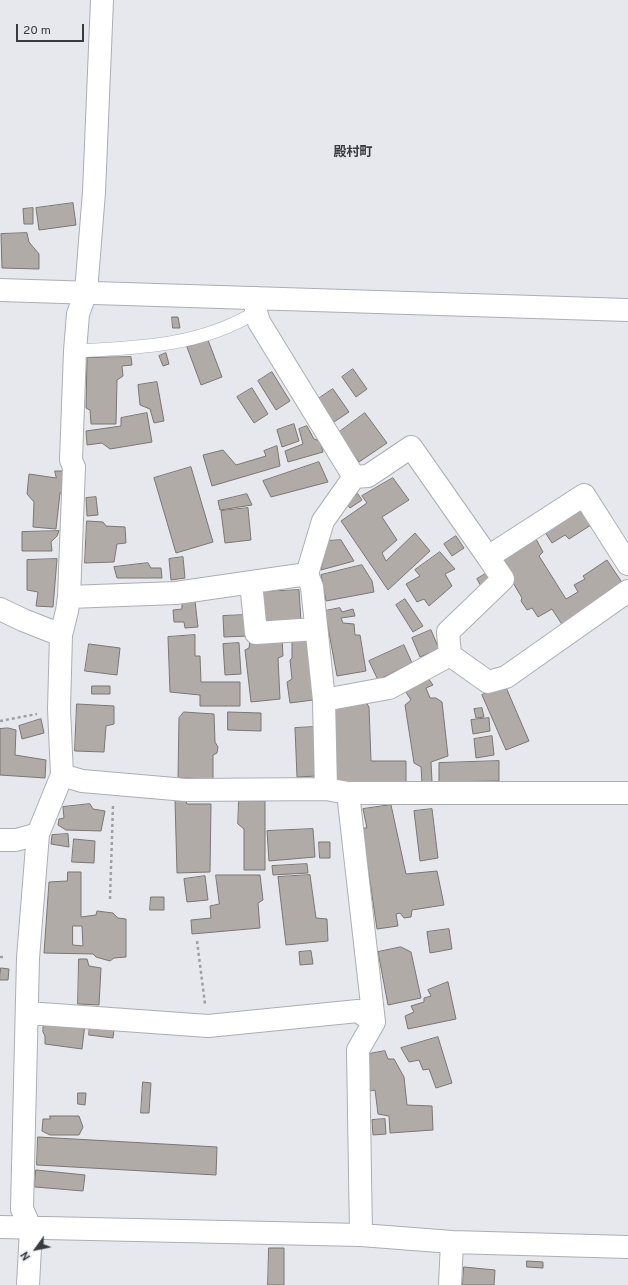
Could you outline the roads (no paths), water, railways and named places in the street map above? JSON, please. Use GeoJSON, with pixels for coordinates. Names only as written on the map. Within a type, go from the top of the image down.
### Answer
{"type":"FeatureCollection","features":[{"type":"Feature","properties":{"kind":"street"},"geometry":{"type":"LineString","coordinates":[[28,1285],[31,1229],[22,1209],[28,958],[38,834],[62,775],[59,709],[61,635],[69,597],[74,467],[72,460],[75,351],[78,314],[86,292],[94,192],[102,0]]}},
{"type":"Feature","properties":{"kind":"street"},"geometry":{"type":"LineString","coordinates":[[0,290],[86,292],[256,305],[628,310]]}},
{"type":"Feature","properties":{"kind":"street"},"geometry":{"type":"LineString","coordinates":[[256,305],[259,322],[354,477]]}},
{"type":"Feature","properties":{"kind":"street"},"geometry":{"type":"LineString","coordinates":[[354,477],[368,476],[411,448],[503,579],[448,632],[450,655],[488,682],[506,677],[628,591]]}},
{"type":"Feature","properties":{"kind":"street"},"geometry":{"type":"LineString","coordinates":[[326,789],[324,700],[312,587],[308,574],[324,521],[354,477]]}},
{"type":"Feature","properties":{"kind":"street"},"geometry":{"type":"LineString","coordinates":[[488,557],[584,495],[628,564]]}},
{"type":"Feature","properties":{"kind":"street"},"geometry":{"type":"LineString","coordinates":[[69,597],[176,593],[308,574]]}},
{"type":"Feature","properties":{"kind":"street"},"geometry":{"type":"LineString","coordinates":[[251,582],[256,632],[316,630]]}},
{"type":"Feature","properties":{"kind":"street"},"geometry":{"type":"LineString","coordinates":[[0,609],[61,635]]}},
{"type":"Feature","properties":{"kind":"street"},"geometry":{"type":"LineString","coordinates":[[324,700],[389,688],[450,655]]}},
{"type":"Feature","properties":{"kind":"street"},"geometry":{"type":"LineString","coordinates":[[62,775],[82,781],[186,790],[326,789],[348,793],[628,793]]}},
{"type":"Feature","properties":{"kind":"street"},"geometry":{"type":"LineString","coordinates":[[348,793],[374,1022],[358,1050],[358,1129],[361,1235]]}},
{"type":"Feature","properties":{"kind":"street"},"geometry":{"type":"LineString","coordinates":[[0,840],[16,840],[38,834]]}},
{"type":"Feature","properties":{"kind":"street"},"geometry":{"type":"LineString","coordinates":[[27,1013],[208,1026],[358,1011],[374,1022]]}},
{"type":"Feature","properties":{"kind":"street"},"geometry":{"type":"LineString","coordinates":[[0,1227],[31,1229],[361,1235],[452,1242],[628,1247]]}},
{"type":"Feature","properties":{"kind":"street"},"geometry":{"type":"LineString","coordinates":[[450,1285],[452,1242]]}},
{"type":"Feature","properties":{"kind":"lane"},"geometry":{"type":"LineString","coordinates":[[75,351],[134,348],[178,342],[199,337],[242,320],[256,305]]}},
{"type":"Feature","properties":{"kind":"district","name":"殿村町"},"geometry":{"type":"Point","coordinates":[353,153]}}]}
